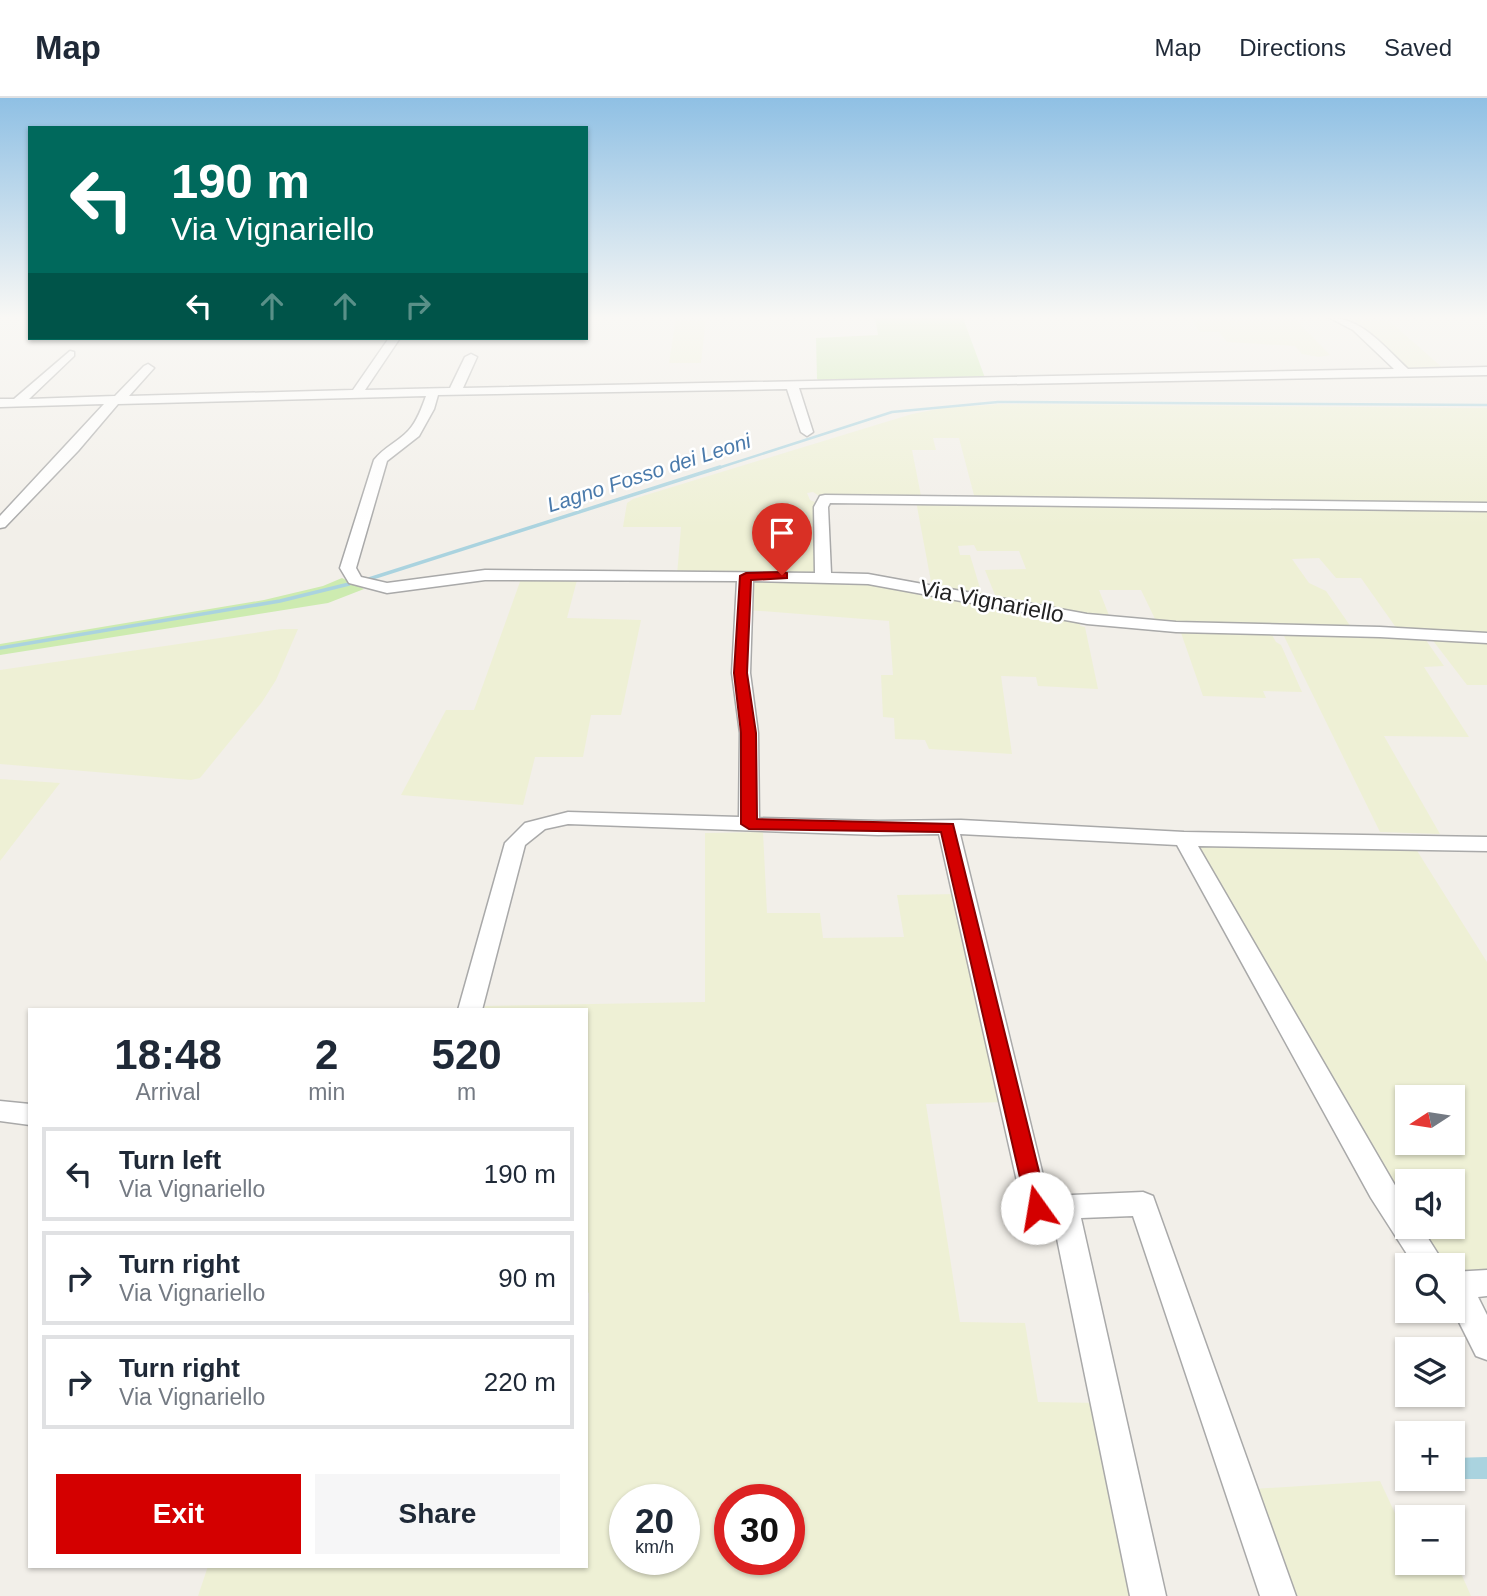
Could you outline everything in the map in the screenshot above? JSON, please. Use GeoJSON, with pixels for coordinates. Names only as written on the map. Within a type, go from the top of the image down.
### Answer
{"type":"FeatureCollection","features":[{"type":"Feature","properties":{"kind":"street"},"geometry":{"type":"LineString","coordinates":[[17,403],[33,388]]}},
{"type":"Feature","properties":{"kind":"street"},"geometry":{"type":"LineString","coordinates":[[0,524],[128,388]]}},
{"type":"Feature","properties":{"kind":"street"},"geometry":{"type":"LineString","coordinates":[[357,393],[360,388]]}},
{"type":"Feature","properties":{"kind":"street"},"geometry":{"type":"LineString","coordinates":[[0,403],[604,388]]}},
{"type":"Feature","properties":{"kind":"street"},"geometry":{"type":"LineString","coordinates":[[793,388],[807,432]]}},
{"type":"Feature","properties":{"kind":"street","name":"Via Vignariello"},"geometry":{"type":"LineString","coordinates":[[433,391],[428,409],[414,433],[384,455],[376,474],[348,568],[355,580],[365,584],[400,588],[485,575],[823,576],[884,581],[1028,609],[1176,627],[1380,632],[1487,638]]}},
{"type":"Feature","properties":{"kind":"street"},"geometry":{"type":"LineString","coordinates":[[823,576],[821,507],[825,499],[1487,508]]}},
{"type":"Feature","properties":{"kind":"street"},"geometry":{"type":"LineString","coordinates":[[746,576],[741,673],[748,733],[749,824]]}},
{"type":"Feature","properties":{"kind":"street"},"geometry":{"type":"LineString","coordinates":[[471,1008],[515,843],[527,829],[546,821],[568,818],[948,827],[1184,839],[1487,844]]}},
{"type":"Feature","properties":{"kind":"street"},"geometry":{"type":"LineString","coordinates":[[948,827],[1037,1208],[1143,1204],[1278,1596]]}},
{"type":"Feature","properties":{"kind":"street"},"geometry":{"type":"LineString","coordinates":[[1184,839],[1381,1190],[1422,1253]]}},
{"type":"Feature","properties":{"kind":"street"},"geometry":{"type":"LineString","coordinates":[[0,1111],[28,1115]]}},
{"type":"Feature","properties":{"kind":"street"},"geometry":{"type":"LineString","coordinates":[[1063,1207],[1148,1596]]}},
{"type":"Feature","properties":{"kind":"street"},"geometry":{"type":"LineString","coordinates":[[1465,1284],[1487,1283]]}},
{"type":"Feature","properties":{"kind":"street"},"geometry":{"type":"LineString","coordinates":[[1465,1305],[1487,1346]]}},
{"type":"Feature","properties":{"kind":"green space"},"geometry":{"type":"Polygon","coordinates":[[[1002,404],[1487,408],[1487,504],[975,499],[959,438],[933,438],[936,450],[912,450],[921,496],[821,497],[813,492],[807,493],[810,500],[817,503],[819,569],[815,572],[677,575],[681,527],[623,527],[627,503],[633,499],[912,414],[943,408],[1002,404]]]}},
{"type":"Feature","properties":{"kind":"green space"},"geometry":{"type":"Polygon","coordinates":[[[916,501],[1487,509],[1487,636],[1397,629],[1361,578],[1336,578],[1319,558],[1292,559],[1309,583],[1326,591],[1351,627],[1214,626],[1156,621],[1141,590],[1099,590],[1110,618],[997,600],[985,570],[1026,569],[1019,551],[977,551],[974,545],[958,546],[960,555],[970,555],[983,598],[932,587],[916,501]]]}},
{"type":"Feature","properties":{"kind":"green space"},"geometry":{"type":"Polygon","coordinates":[[[342,578],[364,589],[328,603],[0,655],[0,644],[264,600],[323,586],[342,578]]]}},
{"type":"Feature","properties":{"kind":"green space"},"geometry":{"type":"Polygon","coordinates":[[[521,579],[577,580],[567,618],[641,620],[621,715],[591,715],[583,757],[535,757],[523,805],[401,795],[446,710],[474,710],[521,579]]]}},
{"type":"Feature","properties":{"kind":"green space"},"geometry":{"type":"Polygon","coordinates":[[[755,580],[868,581],[1081,622],[1080,626],[1085,627],[1098,689],[1038,686],[1036,677],[1001,676],[1012,754],[929,749],[925,740],[895,739],[894,718],[883,717],[881,675],[893,675],[889,621],[748,610],[755,580]]]}},
{"type":"Feature","properties":{"kind":"green space"},"geometry":{"type":"Polygon","coordinates":[[[281,629],[298,629],[276,680],[262,702],[200,778],[191,780],[0,764],[0,670],[281,629]]]}},
{"type":"Feature","properties":{"kind":"green space"},"geometry":{"type":"Polygon","coordinates":[[[1180,630],[1272,635],[1281,645],[1302,692],[1263,691],[1266,698],[1203,696],[1180,630]]]}},
{"type":"Feature","properties":{"kind":"green space"},"geometry":{"type":"Polygon","coordinates":[[[1282,632],[1423,636],[1444,666],[1424,667],[1469,737],[1384,736],[1440,834],[1380,832],[1282,632]]]}},
{"type":"Feature","properties":{"kind":"green space"},"geometry":{"type":"Polygon","coordinates":[[[1431,638],[1487,641],[1487,685],[1467,685],[1431,638]]]}},
{"type":"Feature","properties":{"kind":"green space"},"geometry":{"type":"Polygon","coordinates":[[[0,779],[60,783],[0,861],[0,779]]]}},
{"type":"Feature","properties":{"kind":"green space"},"geometry":{"type":"Polygon","coordinates":[[[763,832],[767,913],[820,913],[823,938],[904,937],[897,895],[960,894],[1007,1102],[926,1104],[960,1322],[1025,1323],[1038,1402],[1101,1403],[1140,1596],[198,1596],[207,1568],[588,1568],[588,1008],[485,1006],[705,1002],[705,833],[763,832]]]}},
{"type":"Feature","properties":{"kind":"green space"},"geometry":{"type":"Polygon","coordinates":[[[1192,845],[1416,849],[1487,962],[1487,1275],[1465,1277],[1465,1253],[1429,1253],[1420,1239],[1465,1239],[1465,1169],[1395,1169],[1395,1198],[1192,845]]]}},
{"type":"Feature","properties":{"kind":"green space"},"geometry":{"type":"Polygon","coordinates":[[[1380,1481],[1395,1513],[1395,1575],[1462,1575],[1471,1596],[1289,1596],[1253,1489],[1380,1481]]]}},
{"type":"Feature","properties":{"kind":"water"},"geometry":{"type":"Polygon","coordinates":[[[1487,1457],[1487,1479],[1465,1479],[1465,1458],[1487,1457]]]}},
{"type":"Feature","properties":{"kind":"waterway","name":"Lagno Fosso dei Leoni"},"geometry":{"type":"LineString","coordinates":[[715,469],[892,412],[998,402],[1487,405]]}},
{"type":"Feature","properties":{"kind":"waterway","name":"Lagno Fosso dei Leoni"},"geometry":{"type":"LineString","coordinates":[[369,579],[720,467]]}},
{"type":"Feature","properties":{"kind":"waterway","name":"Lagno Fosso dei Leoni"},"geometry":{"type":"LineString","coordinates":[[0,648],[280,601],[349,584]]}},
{"type":"Feature","properties":{"kind":"route"},"geometry":{"type":"LineString","coordinates":[[782,575],[746,576],[740,646],[748,733],[749,824],[948,827],[1037,1208]]}}]}
